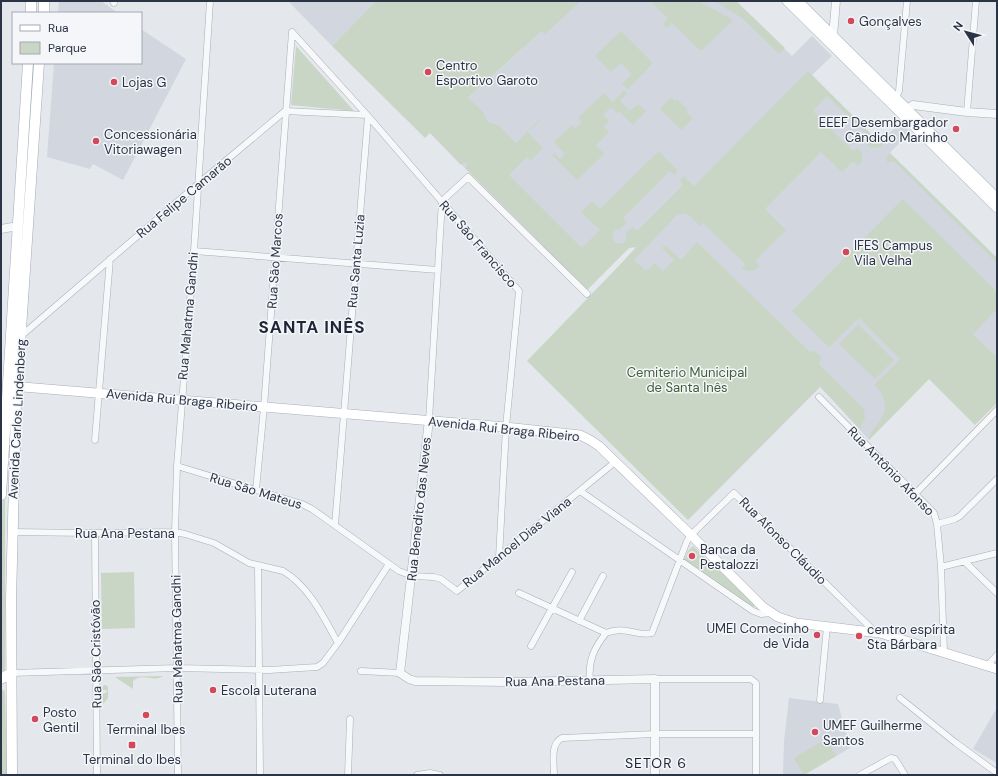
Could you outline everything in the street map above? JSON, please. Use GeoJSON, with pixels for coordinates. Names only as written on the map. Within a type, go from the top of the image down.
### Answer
{"type":"FeatureCollection","features":[{"type":"Feature","properties":{"kind":"main road"},"geometry":{"type":"LineString","coordinates":[[31,1],[31,12]]}},
{"type":"Feature","properties":{"kind":"main road"},"geometry":{"type":"LineString","coordinates":[[44,1],[44,12]]}},
{"type":"Feature","properties":{"kind":"main road"},"geometry":{"type":"LineString","coordinates":[[787,1],[830,37]]}},
{"type":"Feature","properties":{"kind":"main road"},"geometry":{"type":"LineString","coordinates":[[798,1],[830,37],[894,101],[910,121],[997,208]]}},
{"type":"Feature","properties":{"kind":"main road","name":"Avenida Carlos Lindenberg"},"geometry":{"type":"LineString","coordinates":[[1,495],[28,64]]}},
{"type":"Feature","properties":{"kind":"main road","name":"Avenida Carlos Lindenberg"},"geometry":{"type":"LineString","coordinates":[[12,775],[12,532],[8,386],[21,336],[40,64]]}},
{"type":"Feature","properties":{"kind":"main road"},"geometry":{"type":"LineString","coordinates":[[894,101],[907,109],[997,198]]}},
{"type":"Feature","properties":{"kind":"main road"},"geometry":{"type":"LineString","coordinates":[[18,226],[29,224]]}},
{"type":"Feature","properties":{"kind":"main road","name":"Avenida Rui Braga Ribeiro"},"geometry":{"type":"LineString","coordinates":[[8,386],[429,420],[580,435],[599,446],[770,613],[791,622],[875,632],[897,637],[997,669]]}},
{"type":"Feature","properties":{"kind":"main road"},"geometry":{"type":"LineString","coordinates":[[1,679],[11,673]]}},
{"type":"Feature","properties":{"kind":"street","name":"Rua Mahatma Gandhi"},"geometry":{"type":"LineString","coordinates":[[178,775],[175,532],[177,466],[194,251],[210,1]]}},
{"type":"Feature","properties":{"kind":"street"},"geometry":{"type":"LineString","coordinates":[[830,37],[836,1]]}},
{"type":"Feature","properties":{"kind":"street"},"geometry":{"type":"LineString","coordinates":[[894,101],[899,91],[907,1]]}},
{"type":"Feature","properties":{"kind":"street"},"geometry":{"type":"LineString","coordinates":[[967,112],[976,1]]}},
{"type":"Feature","properties":{"kind":"street","name":"Rua São Marcos"},"geometry":{"type":"LineString","coordinates":[[256,490],[264,407],[292,32]]}},
{"type":"Feature","properties":{"kind":"street","name":"Rua São Francisco"},"geometry":{"type":"LineString","coordinates":[[292,32],[442,201],[519,291],[506,427],[499,558]]}},
{"type":"Feature","properties":{"kind":"street"},"geometry":{"type":"LineString","coordinates":[[910,121],[906,114],[907,109],[913,105],[967,112],[997,114]]}},
{"type":"Feature","properties":{"kind":"street","name":"Rua Felipe Camarão"},"geometry":{"type":"LineString","coordinates":[[21,336],[285,111]]}},
{"type":"Feature","properties":{"kind":"street"},"geometry":{"type":"LineString","coordinates":[[285,111],[367,116]]}},
{"type":"Feature","properties":{"kind":"street","name":"Rua Santa Luzia"},"geometry":{"type":"LineString","coordinates":[[335,525],[367,116]]}},
{"type":"Feature","properties":{"kind":"street"},"geometry":{"type":"LineString","coordinates":[[442,201],[468,177],[587,294]]}},
{"type":"Feature","properties":{"kind":"street","name":"Rua Benedito das Neves"},"geometry":{"type":"LineString","coordinates":[[400,673],[429,420],[442,201]]}},
{"type":"Feature","properties":{"kind":"street"},"geometry":{"type":"LineString","coordinates":[[1,229],[18,226]]}},
{"type":"Feature","properties":{"kind":"street"},"geometry":{"type":"LineString","coordinates":[[194,251],[438,270]]}},
{"type":"Feature","properties":{"kind":"street"},"geometry":{"type":"LineString","coordinates":[[96,440],[110,260]]}},
{"type":"Feature","properties":{"kind":"street","name":"Rua Antônio Afonso"},"geometry":{"type":"LineString","coordinates":[[819,397],[934,513],[937,524],[941,567],[944,652]]}},
{"type":"Feature","properties":{"kind":"street"},"geometry":{"type":"LineString","coordinates":[[915,494],[997,410]]}},
{"type":"Feature","properties":{"kind":"street","name":"Rua Manoel Dias Viana"},"geometry":{"type":"LineString","coordinates":[[412,576],[434,577],[457,590],[499,558],[615,462]]}},
{"type":"Feature","properties":{"kind":"street","name":"Rua São Mateus"},"geometry":{"type":"LineString","coordinates":[[177,466],[302,504],[312,509],[389,564],[412,576]]}},
{"type":"Feature","properties":{"kind":"street"},"geometry":{"type":"LineString","coordinates":[[937,524],[960,516],[997,479]]}},
{"type":"Feature","properties":{"kind":"street"},"geometry":{"type":"LineString","coordinates":[[580,491],[753,611],[762,614],[770,613]]}},
{"type":"Feature","properties":{"kind":"street","name":"Rua Afonso Cláudio"},"geometry":{"type":"LineString","coordinates":[[691,535],[734,493],[875,632]]}},
{"type":"Feature","properties":{"kind":"street","name":"Rua Ana Pestana"},"geometry":{"type":"LineString","coordinates":[[12,532],[175,532],[185,534],[214,544],[242,560],[258,566],[283,571],[295,580],[320,610],[338,643]]}},
{"type":"Feature","properties":{"kind":"street","name":"Rua São Cristóvão"},"geometry":{"type":"LineString","coordinates":[[95,533],[97,775]]}},
{"type":"Feature","properties":{"kind":"street"},"geometry":{"type":"LineString","coordinates":[[519,593],[606,633],[619,630],[647,634],[652,633],[686,544],[691,535]]}},
{"type":"Feature","properties":{"kind":"street"},"geometry":{"type":"LineString","coordinates":[[941,567],[997,553]]}},
{"type":"Feature","properties":{"kind":"street"},"geometry":{"type":"LineString","coordinates":[[964,561],[997,593]]}},
{"type":"Feature","properties":{"kind":"street"},"geometry":{"type":"LineString","coordinates":[[11,673],[177,668],[312,668],[323,663],[338,643],[389,564]]}},
{"type":"Feature","properties":{"kind":"street"},"geometry":{"type":"LineString","coordinates":[[258,566],[260,775]]}},
{"type":"Feature","properties":{"kind":"street"},"geometry":{"type":"LineString","coordinates":[[531,646],[572,572]]}},
{"type":"Feature","properties":{"kind":"street"},"geometry":{"type":"LineString","coordinates":[[579,621],[603,576]]}},
{"type":"Feature","properties":{"kind":"street"},"geometry":{"type":"LineString","coordinates":[[820,700],[827,626]]}},
{"type":"Feature","properties":{"kind":"street"},"geometry":{"type":"LineString","coordinates":[[590,680],[589,669],[593,652],[606,633]]}},
{"type":"Feature","properties":{"kind":"street"},"geometry":{"type":"LineString","coordinates":[[987,666],[997,655]]}},
{"type":"Feature","properties":{"kind":"street","name":"Rua Ana Pestana"},"geometry":{"type":"LineString","coordinates":[[361,671],[400,673],[415,681],[512,682],[655,679],[751,679],[756,684],[756,734]]}},
{"type":"Feature","properties":{"kind":"street"},"geometry":{"type":"LineString","coordinates":[[655,679],[655,775]]}},
{"type":"Feature","properties":{"kind":"street"},"geometry":{"type":"LineString","coordinates":[[900,698],[997,774]]}},
{"type":"Feature","properties":{"kind":"street"},"geometry":{"type":"LineString","coordinates":[[348,775],[350,719]]}},
{"type":"Feature","properties":{"kind":"street"},"geometry":{"type":"LineString","coordinates":[[554,775],[554,746],[557,741],[562,738],[655,734],[756,734],[756,775]]}},
{"type":"Feature","properties":{"kind":"street"},"geometry":{"type":"LineString","coordinates":[[860,775],[888,759],[893,758],[905,775]]}},
{"type":"Feature","properties":{"kind":"street"},"geometry":{"type":"LineString","coordinates":[[417,775],[430,772],[440,775]]}},
{"type":"Feature","properties":{"kind":"shaded area"},"geometry":{"type":"Polygon","coordinates":[[[59,1],[101,1],[117,12],[58,12],[59,1]]]}},
{"type":"Feature","properties":{"kind":"shaded area"},"geometry":{"type":"Polygon","coordinates":[[[288,1],[376,1],[332,46],[288,1]]]}},
{"type":"Feature","properties":{"kind":"shaded area"},"geometry":{"type":"Polygon","coordinates":[[[575,1],[736,1],[792,56],[812,36],[832,56],[812,75],[880,143],[900,122],[910,131],[890,153],[997,258],[997,357],[973,334],[869,440],[820,386],[655,287],[626,258],[637,246],[629,248],[587,290],[430,133],[575,1]]]}},
{"type":"Feature","properties":{"kind":"shaded area"},"geometry":{"type":"Polygon","coordinates":[[[142,30],[186,59],[123,180],[93,164],[90,169],[47,157],[54,64],[142,64],[142,30]]]}},
{"type":"Feature","properties":{"kind":"shaded area","name":"UMEF Guilherme Santos"},"geometry":{"type":"Polygon","coordinates":[[[789,698],[838,704],[850,748],[804,775],[783,775],[784,741],[789,698]]]}},
{"type":"Feature","properties":{"kind":"shaded area"},"geometry":{"type":"Polygon","coordinates":[[[995,711],[997,712],[997,763],[973,749],[995,711]]]}},
{"type":"Feature","properties":{"kind":"green space","name":"Cemiterio Municipal de Santa Inês"},"geometry":{"type":"Polygon","coordinates":[[[376,1],[581,1],[545,34],[542,31],[468,98],[482,111],[490,123],[498,125],[516,143],[540,119],[541,120],[528,132],[543,148],[531,160],[527,157],[509,175],[582,248],[600,230],[581,212],[592,201],[600,209],[659,151],[678,171],[674,175],[670,171],[623,218],[627,222],[620,229],[614,231],[612,238],[616,243],[623,244],[626,240],[626,234],[632,227],[637,231],[683,185],[680,180],[684,176],[694,186],[808,71],[882,145],[874,148],[863,142],[868,135],[827,96],[813,111],[853,151],[857,148],[861,152],[861,161],[858,166],[853,161],[842,172],[821,152],[765,209],[786,230],[755,261],[760,266],[755,270],[748,271],[742,268],[745,264],[703,223],[700,226],[689,215],[684,213],[677,215],[634,260],[646,271],[655,263],[663,271],[674,260],[662,248],[665,245],[681,260],[697,242],[811,353],[814,350],[821,357],[819,364],[864,409],[865,418],[860,429],[820,387],[688,520],[527,361],[637,247],[629,248],[587,290],[465,168],[468,165],[464,162],[461,165],[430,133],[425,138],[332,46],[376,1]]]}},
{"type":"Feature","properties":{"kind":"green space"},"geometry":{"type":"Polygon","coordinates":[[[650,1],[698,1],[733,20],[701,51],[672,23],[667,28],[663,24],[668,18],[650,1]]]}},
{"type":"Feature","properties":{"kind":"green space"},"geometry":{"type":"Polygon","coordinates":[[[715,1],[736,1],[785,48],[779,54],[742,18],[715,1]]]}},
{"type":"Feature","properties":{"kind":"green space"},"geometry":{"type":"Polygon","coordinates":[[[621,31],[653,63],[628,89],[622,84],[632,74],[621,63],[611,72],[595,56],[621,31]]]}},
{"type":"Feature","properties":{"kind":"green space"},"geometry":{"type":"Polygon","coordinates":[[[296,46],[354,111],[291,105],[296,46]]]}},
{"type":"Feature","properties":{"kind":"green space"},"geometry":{"type":"Polygon","coordinates":[[[624,90],[627,93],[620,101],[630,111],[638,104],[646,111],[633,125],[619,111],[617,113],[611,107],[603,115],[609,121],[604,126],[609,132],[596,145],[604,154],[577,180],[552,155],[554,153],[560,159],[565,154],[554,142],[572,125],[575,129],[582,122],[578,118],[604,93],[613,102],[624,90]]]}},
{"type":"Feature","properties":{"kind":"green space"},"geometry":{"type":"Polygon","coordinates":[[[671,97],[675,101],[677,99],[688,110],[686,112],[693,118],[681,130],[660,109],[671,97]]]}},
{"type":"Feature","properties":{"kind":"green space"},"geometry":{"type":"Polygon","coordinates":[[[890,153],[997,258],[997,263],[894,161],[888,163],[886,159],[890,153]]]}},
{"type":"Feature","properties":{"kind":"green space"},"geometry":{"type":"Polygon","coordinates":[[[903,199],[997,292],[997,309],[973,334],[997,357],[997,403],[975,425],[929,379],[869,440],[871,433],[884,413],[885,408],[884,400],[874,385],[900,359],[859,318],[829,347],[792,311],[903,199]]]}},
{"type":"Feature","properties":{"kind":"green space"},"geometry":{"type":"Polygon","coordinates":[[[858,324],[894,360],[875,379],[839,344],[858,324]]]}},
{"type":"Feature","properties":{"kind":"green space"},"geometry":{"type":"Polygon","coordinates":[[[3,478],[5,478],[5,670],[1,672],[1,572],[3,478]]]}},
{"type":"Feature","properties":{"kind":"green space"},"geometry":{"type":"Polygon","coordinates":[[[693,546],[755,605],[752,608],[684,561],[688,551],[693,546]]]}},
{"type":"Feature","properties":{"kind":"green space"},"geometry":{"type":"Polygon","coordinates":[[[134,572],[135,628],[102,629],[101,573],[134,572]]]}},
{"type":"Feature","properties":{"kind":"green space"},"geometry":{"type":"Polygon","coordinates":[[[163,676],[159,678],[137,678],[133,681],[133,689],[115,677],[163,676]]]}},
{"type":"Feature","properties":{"kind":"green space"},"geometry":{"type":"Polygon","coordinates":[[[106,685],[108,687],[108,698],[103,704],[102,694],[106,693],[107,690],[102,690],[102,686],[106,685]]]}},
{"type":"Feature","properties":{"kind":"green space"},"geometry":{"type":"Polygon","coordinates":[[[1,689],[5,691],[7,775],[1,775],[1,689]]]}},
{"type":"Feature","properties":{"kind":"green space"},"geometry":{"type":"Polygon","coordinates":[[[826,739],[836,756],[804,775],[794,758],[826,739]]]}},
{"type":"Feature","properties":{"kind":"place","name":"Gonçalves"},"geometry":{"type":"Point","coordinates":[851,21]}},
{"type":"Feature","properties":{"kind":"place","name":"Centro Esportivo Garoto"},"geometry":{"type":"Point","coordinates":[428,72]}},
{"type":"Feature","properties":{"kind":"place","name":"Lojas G"},"geometry":{"type":"Point","coordinates":[114,82]}},
{"type":"Feature","properties":{"kind":"place","name":"EEEF Desembargador Cândido Marinho"},"geometry":{"type":"Point","coordinates":[956,129]}},
{"type":"Feature","properties":{"kind":"place","name":"Concessionária Vitoriawagen"},"geometry":{"type":"Point","coordinates":[96,141]}},
{"type":"Feature","properties":{"kind":"place","name":"IFES Campus Vila Velha"},"geometry":{"type":"Point","coordinates":[846,252]}},
{"type":"Feature","properties":{"kind":"place","name":"Banca da Pestalozzi"},"geometry":{"type":"Point","coordinates":[692,556]}},
{"type":"Feature","properties":{"kind":"place","name":"UMEI Comecinho de Vida"},"geometry":{"type":"Point","coordinates":[817,635]}},
{"type":"Feature","properties":{"kind":"place","name":"centro espírita Sta Bárbara"},"geometry":{"type":"Point","coordinates":[859,636]}},
{"type":"Feature","properties":{"kind":"place","name":"Escola Luterana"},"geometry":{"type":"Point","coordinates":[213,690]}},
{"type":"Feature","properties":{"kind":"place","name":"Terminal Ibes"},"geometry":{"type":"Point","coordinates":[146,715]}},
{"type":"Feature","properties":{"kind":"place","name":"Posto Gentil"},"geometry":{"type":"Point","coordinates":[35,719]}},
{"type":"Feature","properties":{"kind":"place","name":"UMEF Guilherme Santos"},"geometry":{"type":"Point","coordinates":[815,732]}},
{"type":"Feature","properties":{"kind":"place","name":"Terminal do Ibes"},"geometry":{"type":"Point","coordinates":[132,745]}},
{"type":"Feature","properties":{"kind":"district","name":"SANTA INÊS"},"geometry":{"type":"Point","coordinates":[312,327]}},
{"type":"Feature","properties":{"kind":"district","name":"SETOR 6"},"geometry":{"type":"Point","coordinates":[656,763]}}]}
